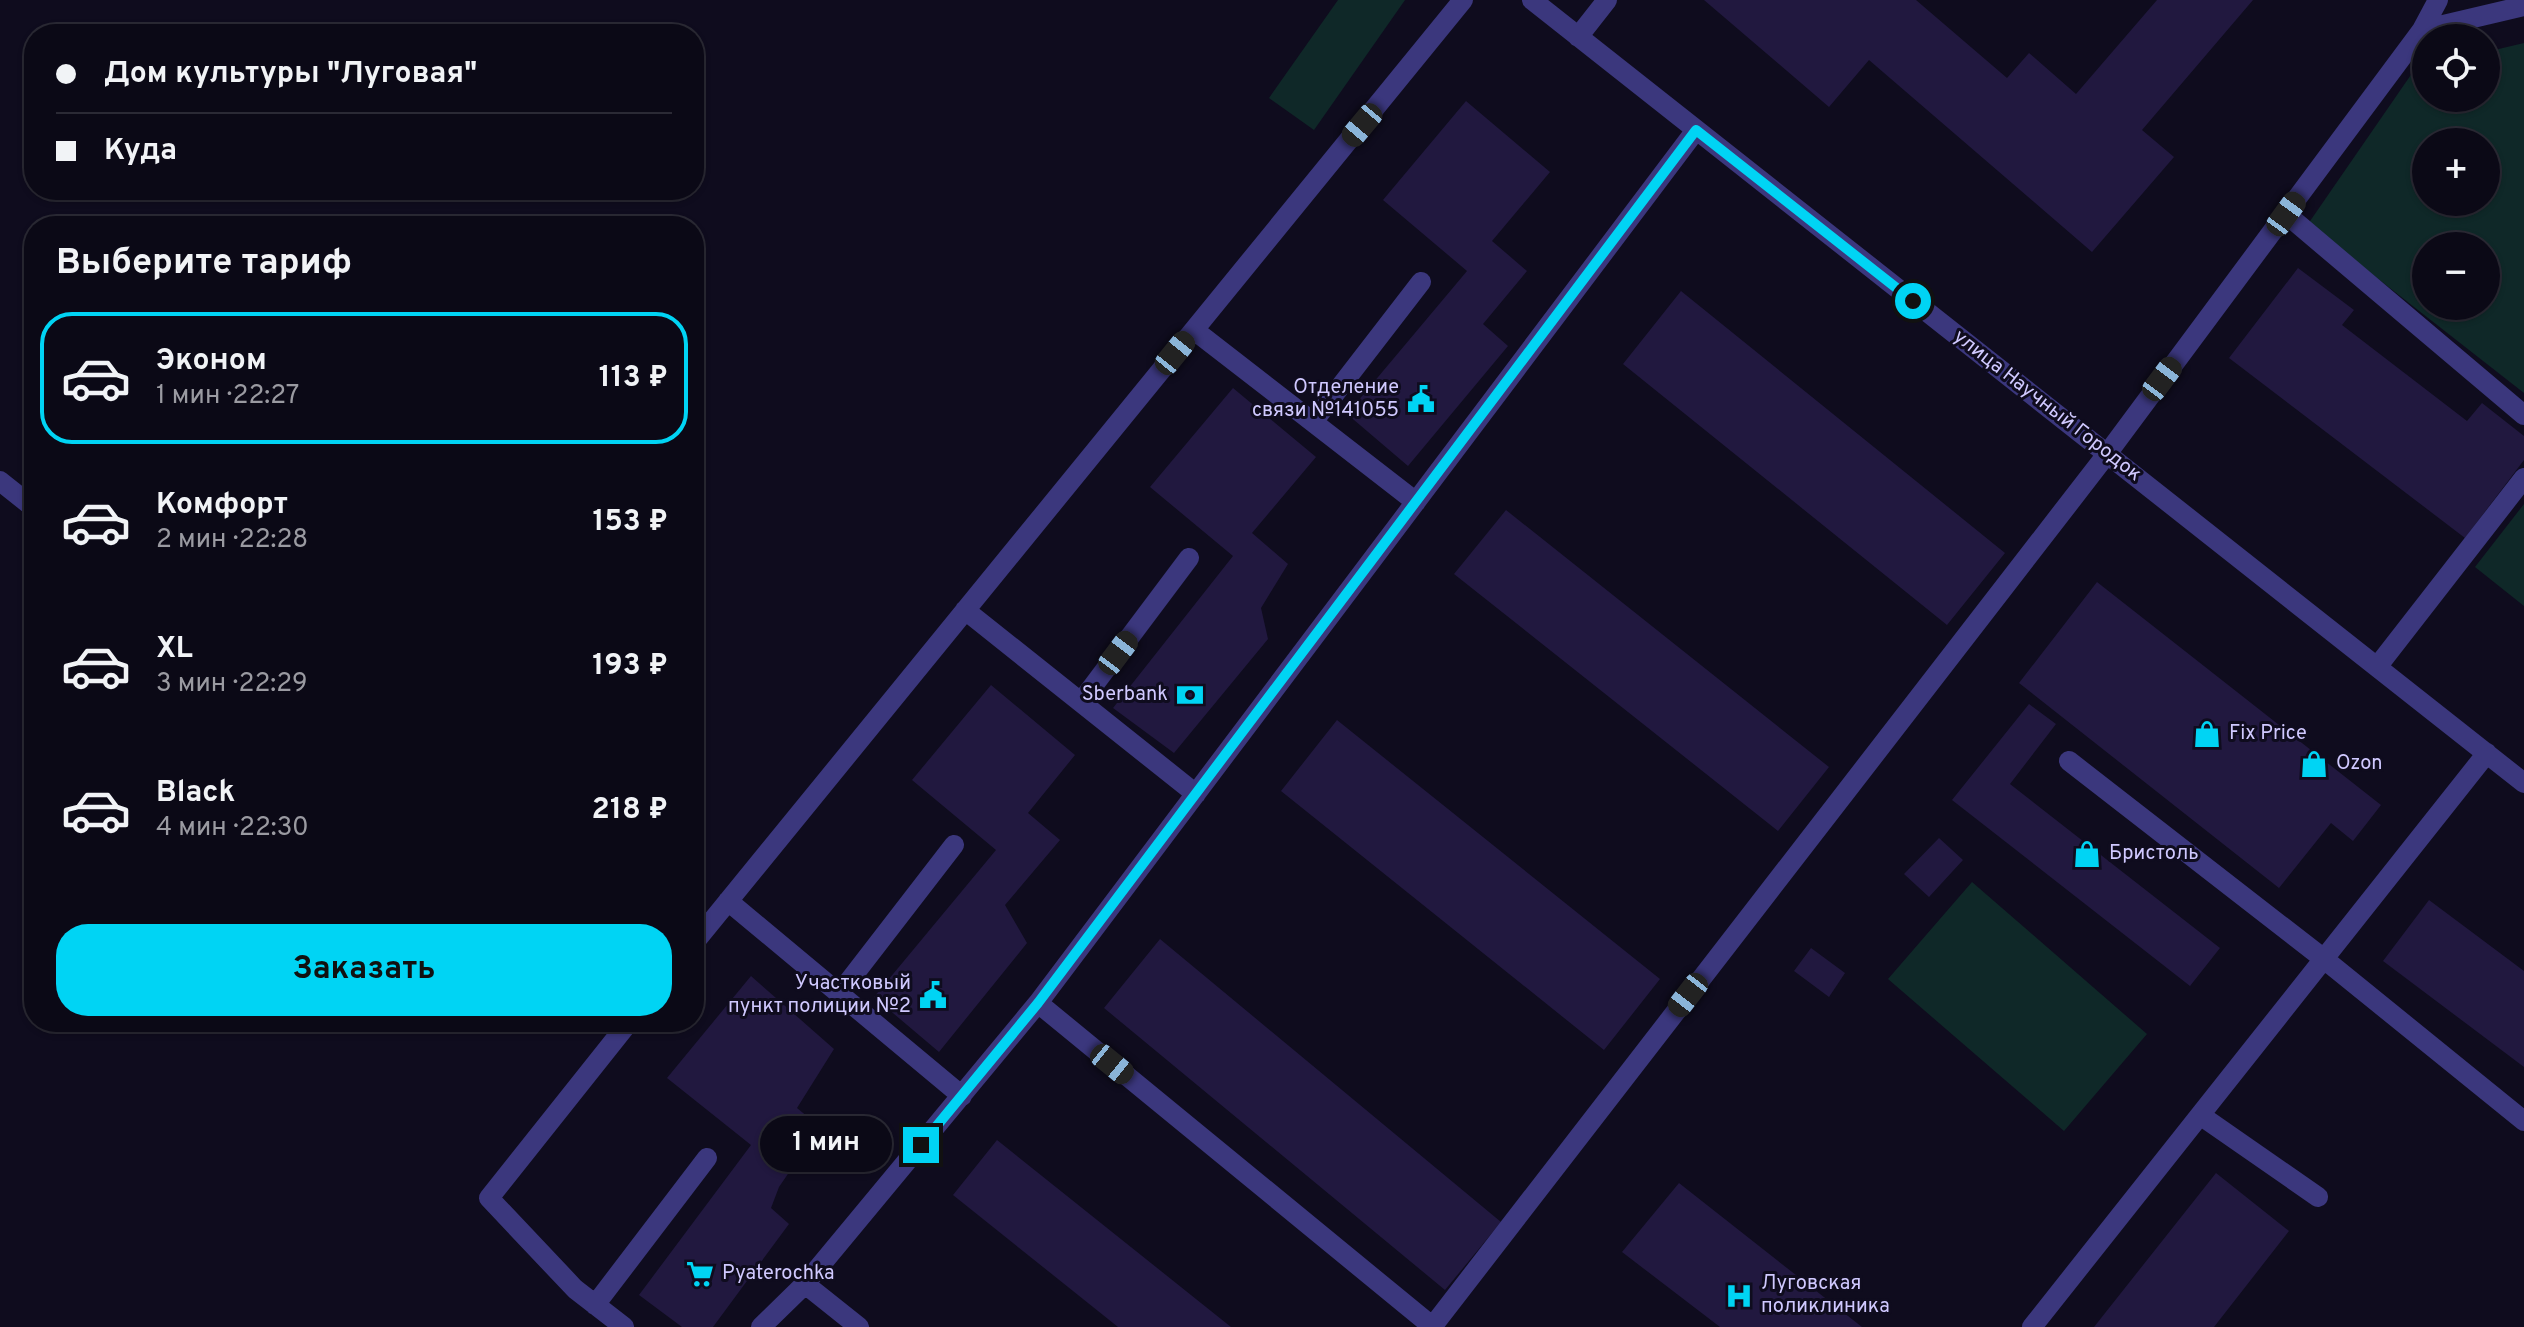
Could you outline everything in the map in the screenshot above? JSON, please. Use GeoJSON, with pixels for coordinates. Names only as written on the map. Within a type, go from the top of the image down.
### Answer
{"type":"FeatureCollection","features":[{"type":"Feature","properties":{"kind":"street"},"geometry":{"type":"LineString","coordinates":[[704,931],[1463,0]]}},
{"type":"Feature","properties":{"kind":"street","name":"улица Научный Городок"},"geometry":{"type":"LineString","coordinates":[[1532,0],[2524,783]]}},
{"type":"Feature","properties":{"kind":"street"},"geometry":{"type":"LineString","coordinates":[[1578,37],[1607,0]]}},
{"type":"Feature","properties":{"kind":"street"},"geometry":{"type":"LineString","coordinates":[[2425,24],[2438,0]]}},
{"type":"Feature","properties":{"kind":"street"},"geometry":{"type":"LineString","coordinates":[[2448,24],[2524,6]]}},
{"type":"Feature","properties":{"kind":"street"},"geometry":{"type":"LineString","coordinates":[[1038,1003],[1432,1327],[2107,454],[2412,44]]}},
{"type":"Feature","properties":{"kind":"street"},"geometry":{"type":"LineString","coordinates":[[761,1327],[805,1284],[1038,1003],[1696,130]]}},
{"type":"Feature","properties":{"kind":"street"},"geometry":{"type":"LineString","coordinates":[[2286,214],[2524,415]]}},
{"type":"Feature","properties":{"kind":"street"},"geometry":{"type":"LineString","coordinates":[[1313,422],[1421,282]]}},
{"type":"Feature","properties":{"kind":"street"},"geometry":{"type":"LineString","coordinates":[[1194,330],[1416,502]]}},
{"type":"Feature","properties":{"kind":"street"},"geometry":{"type":"LineString","coordinates":[[2377,667],[2524,478]]}},
{"type":"Feature","properties":{"kind":"street"},"geometry":{"type":"LineString","coordinates":[[0,481],[24,500]]}},
{"type":"Feature","properties":{"kind":"street"},"geometry":{"type":"LineString","coordinates":[[1081,702],[1189,558]]}},
{"type":"Feature","properties":{"kind":"street"},"geometry":{"type":"LineString","coordinates":[[965,610],[1196,794]]}},
{"type":"Feature","properties":{"kind":"street"},"geometry":{"type":"LineString","coordinates":[[2032,1327],[2487,753]]}},
{"type":"Feature","properties":{"kind":"street"},"geometry":{"type":"LineString","coordinates":[[2069,761],[2324,959],[2524,1121]]}},
{"type":"Feature","properties":{"kind":"street"},"geometry":{"type":"LineString","coordinates":[[839,994],[954,845]]}},
{"type":"Feature","properties":{"kind":"street"},"geometry":{"type":"LineString","coordinates":[[728,901],[962,1096]]}},
{"type":"Feature","properties":{"kind":"street"},"geometry":{"type":"LineString","coordinates":[[621,1032],[489,1198],[575,1289],[624,1327]]}},
{"type":"Feature","properties":{"kind":"street"},"geometry":{"type":"LineString","coordinates":[[2200,1115],[2318,1197]]}},
{"type":"Feature","properties":{"kind":"street"},"geometry":{"type":"LineString","coordinates":[[595,1305],[707,1158]]}},
{"type":"Feature","properties":{"kind":"street"},"geometry":{"type":"LineString","coordinates":[[805,1284],[859,1327]]}},
{"type":"Feature","properties":{"kind":"green space"},"geometry":{"type":"Polygon","coordinates":[[[1338,0],[1405,0],[1314,130],[1269,98],[1338,0]]]}},
{"type":"Feature","properties":{"kind":"green space"},"geometry":{"type":"Polygon","coordinates":[[[2524,43],[2524,393],[2431,320],[2500,320],[2500,232],[2412,232],[2412,305],[2308,224],[2412,73],[2412,112],[2500,112],[2500,49],[2524,43]]]}},
{"type":"Feature","properties":{"kind":"green space"},"geometry":{"type":"Polygon","coordinates":[[[2524,504],[2524,606],[2475,567],[2524,504]]]}},
{"type":"Feature","properties":{"kind":"green space"},"geometry":{"type":"Polygon","coordinates":[[[1972,882],[2147,1034],[2064,1131],[1888,979],[1972,882]]]}},
{"type":"Feature","properties":{"kind":"building"},"geometry":{"type":"Polygon","coordinates":[[[1704,0],[1916,0],[2007,78],[2029,53],[2076,94],[2157,0],[2253,0],[2142,130],[2174,157],[2092,252],[1869,60],[1829,107],[1704,0]]]}},
{"type":"Feature","properties":{"kind":"building"},"geometry":{"type":"Polygon","coordinates":[[[1466,101],[1550,172],[1492,241],[1527,271],[1483,324],[1508,346],[1408,466],[1347,414],[1467,271],[1383,200],[1466,101]]]}},
{"type":"Feature","properties":{"kind":"building"},"geometry":{"type":"Polygon","coordinates":[[[2298,268],[2354,310],[2342,325],[2467,421],[2482,403],[2524,436],[2524,460],[2465,538],[2229,358],[2298,268]]]}},
{"type":"Feature","properties":{"kind":"building"},"geometry":{"type":"Polygon","coordinates":[[[1681,291],[2005,553],[1947,625],[1623,364],[1681,291]]]}},
{"type":"Feature","properties":{"kind":"building"},"geometry":{"type":"Polygon","coordinates":[[[1233,388],[1316,457],[1252,533],[1288,564],[1261,608],[1268,639],[1174,753],[1113,708],[1233,556],[1150,487],[1233,388]]]}},
{"type":"Feature","properties":{"kind":"building"},"geometry":{"type":"Polygon","coordinates":[[[1506,510],[1829,767],[1778,831],[1454,574],[1506,510]]]}},
{"type":"Feature","properties":{"kind":"building"},"geometry":{"type":"Polygon","coordinates":[[[2097,582],[2381,805],[2353,841],[2331,823],[2279,888],[2019,683],[2097,582]]]}},
{"type":"Feature","properties":{"kind":"building"},"geometry":{"type":"Polygon","coordinates":[[[991,685],[1075,755],[1028,813],[1060,840],[1005,905],[1027,943],[939,1052],[874,997],[996,850],[912,780],[991,685]]]}},
{"type":"Feature","properties":{"kind":"building"},"geometry":{"type":"Polygon","coordinates":[[[2029,704],[2056,724],[2010,784],[2220,948],[2190,986],[1952,800],[2029,704]]]}},
{"type":"Feature","properties":{"kind":"building"},"geometry":{"type":"Polygon","coordinates":[[[1337,720],[1660,979],[1604,1050],[1281,791],[1337,720]]]}},
{"type":"Feature","properties":{"kind":"building"},"geometry":{"type":"Polygon","coordinates":[[[1939,838],[1963,860],[1929,897],[1904,874],[1939,838]]]}},
{"type":"Feature","properties":{"kind":"building"},"geometry":{"type":"Polygon","coordinates":[[[2429,900],[2524,971],[2524,1067],[2383,961],[2429,900]]]}},
{"type":"Feature","properties":{"kind":"building"},"geometry":{"type":"Polygon","coordinates":[[[1160,939],[1501,1222],[1445,1290],[1104,1008],[1160,939]]]}},
{"type":"Feature","properties":{"kind":"building"},"geometry":{"type":"Polygon","coordinates":[[[1811,948],[1845,973],[1829,997],[1794,971],[1811,948]]]}},
{"type":"Feature","properties":{"kind":"building"},"geometry":{"type":"Polygon","coordinates":[[[751,976],[834,1049],[797,1108],[820,1127],[779,1187],[771,1208],[789,1224],[713,1327],[682,1327],[639,1295],[751,1145],[667,1078],[751,976]]]}},
{"type":"Feature","properties":{"kind":"building"},"geometry":{"type":"Polygon","coordinates":[[[997,1140],[1231,1327],[1118,1327],[953,1195],[997,1140]]]}},
{"type":"Feature","properties":{"kind":"building"},"geometry":{"type":"Polygon","coordinates":[[[2216,1173],[2289,1231],[2214,1327],[2094,1327],[2216,1173]]]}},
{"type":"Feature","properties":{"kind":"building"},"geometry":{"type":"Polygon","coordinates":[[[1679,1183],[1862,1327],[1720,1327],[1622,1252],[1679,1183]]]}},
{"type":"Feature","properties":{"kind":"place","name":"Отделение связи №141055"},"geometry":{"type":"Point","coordinates":[1421,399]}},
{"type":"Feature","properties":{"kind":"place","name":"Sberbank"},"geometry":{"type":"Point","coordinates":[1190,695]}},
{"type":"Feature","properties":{"kind":"place","name":"Fix Price"},"geometry":{"type":"Point","coordinates":[2207,734]}},
{"type":"Feature","properties":{"kind":"place","name":"Ozon"},"geometry":{"type":"Point","coordinates":[2314,764]}},
{"type":"Feature","properties":{"kind":"place","name":"Бристоль"},"geometry":{"type":"Point","coordinates":[2087,854]}},
{"type":"Feature","properties":{"kind":"place","name":"Участковый пункт полиции №2"},"geometry":{"type":"Point","coordinates":[933,995]}},
{"type":"Feature","properties":{"kind":"place","name":"Pyaterochka"},"geometry":{"type":"Point","coordinates":[700,1274]}},
{"type":"Feature","properties":{"kind":"place","name":"Луговская поликлиника"},"geometry":{"type":"Point","coordinates":[1739,1296]}},
{"type":"Feature","properties":{"kind":"route"},"geometry":{"type":"LineString","coordinates":[[921,1145],[1038,1003],[1696,130],[1913,301]]}}]}
